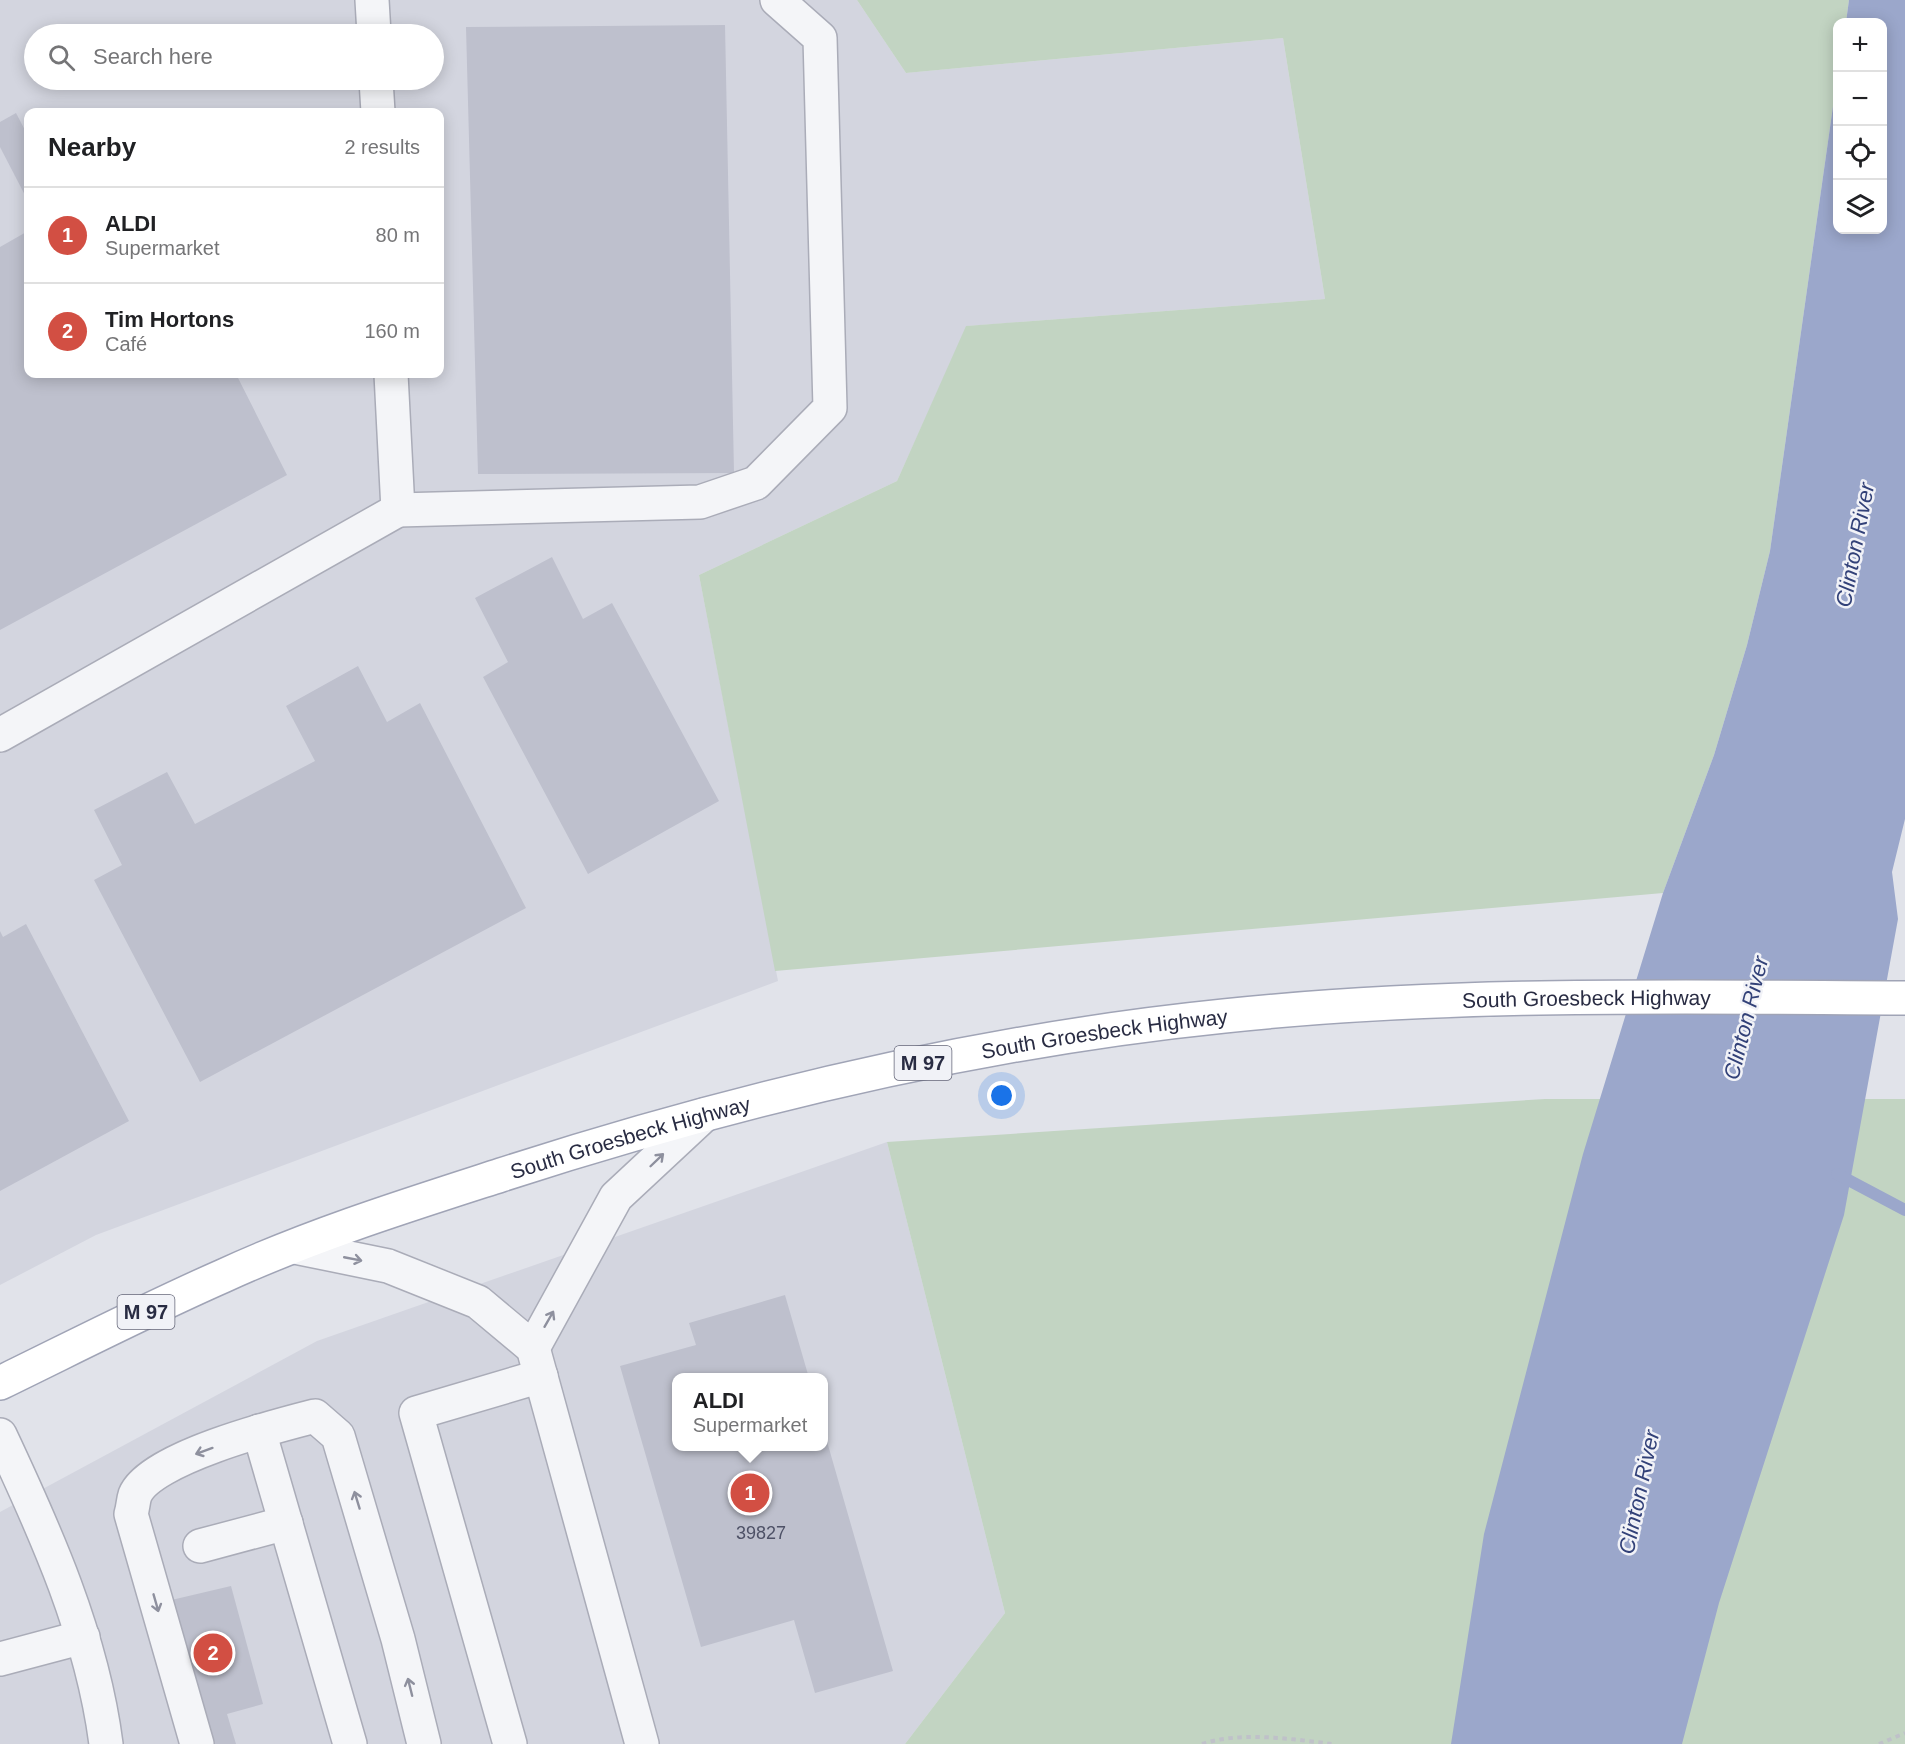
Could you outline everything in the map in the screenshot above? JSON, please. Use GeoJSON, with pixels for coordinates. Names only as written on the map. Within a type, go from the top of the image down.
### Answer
{"type":"FeatureCollection","features":[{"type":"Feature","properties":{"kind":"main road","name":"South Groesbeck Highway"},"geometry":{"type":"LineString","coordinates":[[0,1383],[226,1274],[397,1208],[586,1147],[772,1096],[980,1050],[1129,1027],[1330,1006],[1573,996],[1905,998]]}},
{"type":"Feature","properties":{"kind":"lane"},"geometry":{"type":"LineString","coordinates":[[372,0],[373,24]]}},
{"type":"Feature","properties":{"kind":"lane"},"geometry":{"type":"LineString","coordinates":[[0,735],[398,510],[700,502],[756,483],[830,408],[820,38],[777,0]]}},
{"type":"Feature","properties":{"kind":"lane"},"geometry":{"type":"LineString","coordinates":[[377,90],[378,108]]}},
{"type":"Feature","properties":{"kind":"lane"},"geometry":{"type":"LineString","coordinates":[[391,378],[398,510]]}},
{"type":"Feature","properties":{"kind":"lane"},"geometry":{"type":"LineString","coordinates":[[510,1744],[416,1413],[537,1362],[616,1197],[704,1115]]}},
{"type":"Feature","properties":{"kind":"lane"},"geometry":{"type":"LineString","coordinates":[[295,1247],[388,1266],[478,1302],[537,1362],[642,1744]]}},
{"type":"Feature","properties":{"kind":"lane"},"geometry":{"type":"LineString","coordinates":[[198,1744],[131,1514],[135,1494],[154,1475],[178,1461],[259,1431],[315,1416],[338,1436],[398,1639],[424,1744]]}},
{"type":"Feature","properties":{"kind":"lane"},"geometry":{"type":"LineString","coordinates":[[259,1431],[350,1744]]}},
{"type":"Feature","properties":{"kind":"lane"},"geometry":{"type":"LineString","coordinates":[[0,1435],[45,1536],[83,1637],[100,1697],[106,1744]]}},
{"type":"Feature","properties":{"kind":"lane"},"geometry":{"type":"LineString","coordinates":[[200,1545],[286,1523]]}},
{"type":"Feature","properties":{"kind":"lane"},"geometry":{"type":"LineString","coordinates":[[0,1659],[83,1637]]}},
{"type":"Feature","properties":{"kind":"path"},"geometry":{"type":"LineString","coordinates":[[1879,1744],[1905,1733]]}},
{"type":"Feature","properties":{"kind":"path"},"geometry":{"type":"LineString","coordinates":[[1202,1744],[1217,1739],[1282,1738],[1332,1744]]}},
{"type":"Feature","properties":{"kind":"shaded area"},"geometry":{"type":"Polygon","coordinates":[[[0,0],[857,0],[906,73],[1283,38],[1325,299],[967,326],[897,481],[699,575],[778,981],[96,1235],[0,1285],[0,0]]]}},
{"type":"Feature","properties":{"kind":"shaded area"},"geometry":{"type":"Polygon","coordinates":[[[887,1142],[1005,1613],[905,1744],[0,1744],[0,1512],[317,1341],[887,1142]]]}},
{"type":"Feature","properties":{"kind":"green space"},"geometry":{"type":"Polygon","coordinates":[[[857,0],[1849,0],[1847,18],[1833,18],[1833,106],[1770,551],[1747,645],[1714,755],[1663,893],[775,971],[699,575],[897,481],[966,326],[1325,299],[1283,38],[906,73],[857,0]]]}},
{"type":"Feature","properties":{"kind":"green space"},"geometry":{"type":"Polygon","coordinates":[[[1545,1099],[1905,1099],[1905,1744],[905,1744],[1005,1613],[887,1142],[1545,1099]]]}},
{"type":"Feature","properties":{"kind":"water","name":"Clinton River"},"geometry":{"type":"Polygon","coordinates":[[[1849,0],[1905,0],[1905,819],[1892,872],[1898,919],[1844,1215],[1719,1603],[1682,1744],[1451,1744],[1484,1534],[1583,1154],[1663,893],[1714,755],[1747,645],[1770,551],[1833,106],[1833,234],[1887,234],[1887,18],[1847,18],[1849,0]]]}},
{"type":"Feature","properties":{"kind":"building"},"geometry":{"type":"Polygon","coordinates":[[[725,25],[734,473],[478,474],[466,27],[725,25]]]}},
{"type":"Feature","properties":{"kind":"building"},"geometry":{"type":"Polygon","coordinates":[[[16,113],[24,128],[24,193],[0,147],[0,122],[16,113]]]}},
{"type":"Feature","properties":{"kind":"building"},"geometry":{"type":"Polygon","coordinates":[[[24,233],[24,378],[238,378],[287,475],[0,630],[0,247],[24,233]]]}},
{"type":"Feature","properties":{"kind":"building"},"geometry":{"type":"Polygon","coordinates":[[[552,557],[583,619],[612,603],[719,801],[588,874],[483,677],[508,662],[475,598],[552,557]]]}},
{"type":"Feature","properties":{"kind":"building"},"geometry":{"type":"Polygon","coordinates":[[[358,666],[387,722],[420,703],[526,908],[200,1082],[94,880],[122,865],[94,810],[167,772],[195,824],[315,761],[286,706],[358,666]]]}},
{"type":"Feature","properties":{"kind":"building"},"geometry":{"type":"Polygon","coordinates":[[[26,924],[129,1121],[0,1191],[0,931],[3,937],[26,924]]]}},
{"type":"Feature","properties":{"kind":"building"},"geometry":{"type":"Polygon","coordinates":[[[785,1295],[808,1373],[672,1373],[672,1451],[828,1451],[828,1445],[893,1671],[815,1693],[794,1620],[701,1647],[620,1366],[696,1345],[689,1323],[785,1295]]]}},
{"type":"Feature","properties":{"kind":"building"},"geometry":{"type":"Polygon","coordinates":[[[231,1586],[263,1704],[227,1714],[236,1744],[202,1744],[163,1602],[231,1586]]]}},
{"type":"Feature","properties":{"kind":"waterway"},"geometry":{"type":"LineString","coordinates":[[1837,1174],[1905,1210]]}},
{"type":"Feature","properties":{"kind":"place","name":"ALDI"},"geometry":{"type":"Point","coordinates":[750,1493]}},
{"type":"Feature","properties":{"kind":"place","name":"Tim Hortons"},"geometry":{"type":"Point","coordinates":[213,1653]}}]}
